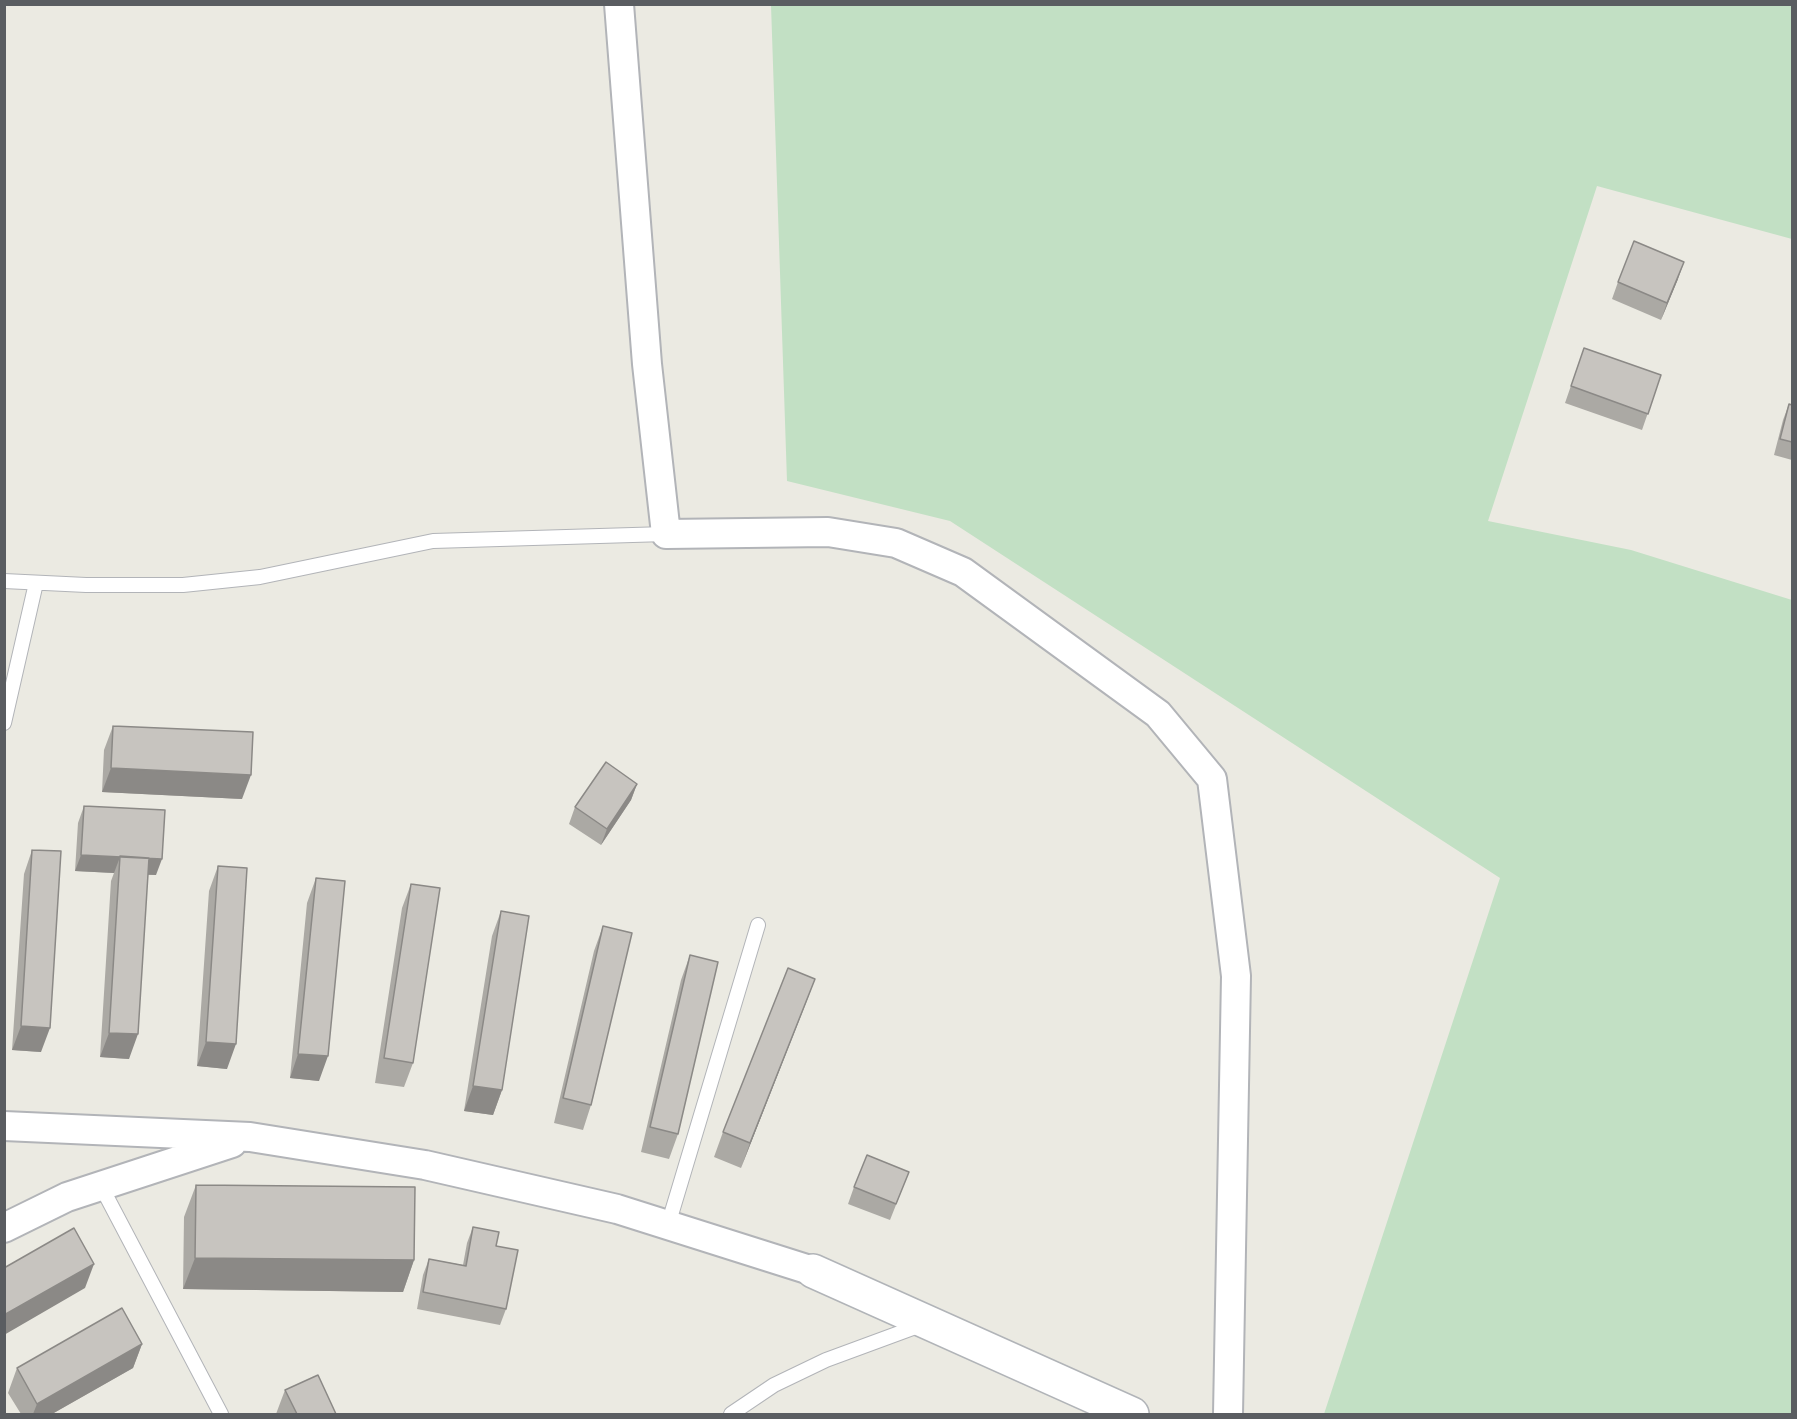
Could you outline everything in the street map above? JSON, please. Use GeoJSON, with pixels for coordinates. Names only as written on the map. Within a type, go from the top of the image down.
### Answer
{"type":"FeatureCollection","features":[{"type":"Feature","properties":{"kind":"street"},"geometry":{"type":"LineString","coordinates":[[619,4],[647,364],[666,534],[828,532],[896,543],[963,572],[1158,714],[1212,779],[1236,976],[1228,1414]]}},
{"type":"Feature","properties":{"kind":"street"},"geometry":{"type":"LineString","coordinates":[[4,1126],[250,1137],[425,1165],[618,1209],[813,1271],[1132,1414]]}},
{"type":"Feature","properties":{"kind":"street"},"geometry":{"type":"LineString","coordinates":[[4,1228],[67,1197],[250,1137]]}},
{"type":"Feature","properties":{"kind":"lane"},"geometry":{"type":"LineString","coordinates":[[4,580],[183,585],[260,577],[434,542],[666,534]]}},
{"type":"Feature","properties":{"kind":"lane"},"geometry":{"type":"LineString","coordinates":[[4,723],[36,582]]}},
{"type":"Feature","properties":{"kind":"lane"},"geometry":{"type":"LineString","coordinates":[[668,1226],[758,925]]}},
{"type":"Feature","properties":{"kind":"lane"},"geometry":{"type":"LineString","coordinates":[[101,1186],[221,1414]]}},
{"type":"Feature","properties":{"kind":"lane"},"geometry":{"type":"LineString","coordinates":[[731,1414],[774,1386],[826,1360],[928,1323]]}},
{"type":"Feature","properties":{"kind":"green space"},"geometry":{"type":"Polygon","coordinates":[[[771,5],[1792,5],[1792,239],[1597,186],[1488,521],[1631,550],[1792,600],[1792,1414],[1324,1414],[1500,878],[950,521],[787,481],[771,5]]]}},
{"type":"Feature","properties":{"kind":"building"},"geometry":{"type":"Polygon","coordinates":[[[1634,241],[1684,262],[1667,303],[1618,282],[1634,241]]]}},
{"type":"Feature","properties":{"kind":"building"},"geometry":{"type":"Polygon","coordinates":[[[1584,348],[1661,375],[1648,414],[1571,386],[1584,348]]]}},
{"type":"Feature","properties":{"kind":"building"},"geometry":{"type":"Polygon","coordinates":[[[1789,404],[1792,405],[1792,442],[1780,439],[1789,404]]]}},
{"type":"Feature","properties":{"kind":"building"},"geometry":{"type":"Polygon","coordinates":[[[113,726],[253,732],[251,775],[111,768],[113,726]]]}},
{"type":"Feature","properties":{"kind":"building"},"geometry":{"type":"Polygon","coordinates":[[[606,762],[637,784],[607,829],[575,807],[606,762]]]}},
{"type":"Feature","properties":{"kind":"building"},"geometry":{"type":"Polygon","coordinates":[[[84,806],[165,810],[162,859],[81,855],[84,806]]]}},
{"type":"Feature","properties":{"kind":"building"},"geometry":{"type":"Polygon","coordinates":[[[32,850],[61,851],[50,1028],[21,1026],[32,850]]]}},
{"type":"Feature","properties":{"kind":"building"},"geometry":{"type":"Polygon","coordinates":[[[120,856],[149,858],[138,1034],[109,1033],[120,856]]]}},
{"type":"Feature","properties":{"kind":"building"},"geometry":{"type":"Polygon","coordinates":[[[218,866],[247,868],[236,1044],[206,1042],[218,866]]]}},
{"type":"Feature","properties":{"kind":"building"},"geometry":{"type":"Polygon","coordinates":[[[316,878],[345,881],[328,1056],[298,1054],[316,878]]]}},
{"type":"Feature","properties":{"kind":"building"},"geometry":{"type":"Polygon","coordinates":[[[411,884],[440,888],[413,1063],[384,1058],[411,884]]]}},
{"type":"Feature","properties":{"kind":"building"},"geometry":{"type":"Polygon","coordinates":[[[501,911],[529,916],[502,1090],[473,1086],[501,911]]]}},
{"type":"Feature","properties":{"kind":"building"},"geometry":{"type":"Polygon","coordinates":[[[603,926],[632,933],[591,1105],[563,1098],[603,926]]]}},
{"type":"Feature","properties":{"kind":"building"},"geometry":{"type":"Polygon","coordinates":[[[690,955],[718,962],[678,1134],[650,1127],[690,955]]]}},
{"type":"Feature","properties":{"kind":"building"},"geometry":{"type":"Polygon","coordinates":[[[788,968],[815,979],[750,1143],[723,1132],[788,968]]]}},
{"type":"Feature","properties":{"kind":"building"},"geometry":{"type":"Polygon","coordinates":[[[867,1155],[909,1172],[896,1204],[854,1187],[867,1155]]]}},
{"type":"Feature","properties":{"kind":"building"},"geometry":{"type":"Polygon","coordinates":[[[196,1185],[415,1187],[414,1260],[195,1258],[196,1185]]]}},
{"type":"Feature","properties":{"kind":"building"},"geometry":{"type":"Polygon","coordinates":[[[473,1227],[499,1232],[496,1246],[518,1250],[506,1309],[423,1292],[429,1259],[466,1266],[473,1227]]]}},
{"type":"Feature","properties":{"kind":"building"},"geometry":{"type":"Polygon","coordinates":[[[74,1228],[94,1264],[4,1315],[4,1268],[74,1228]]]}},
{"type":"Feature","properties":{"kind":"building"},"geometry":{"type":"Polygon","coordinates":[[[122,1308],[142,1344],[37,1404],[17,1368],[122,1308]]]}},
{"type":"Feature","properties":{"kind":"building"},"geometry":{"type":"Polygon","coordinates":[[[318,1375],[336,1414],[297,1414],[285,1390],[318,1375]]]}}]}
